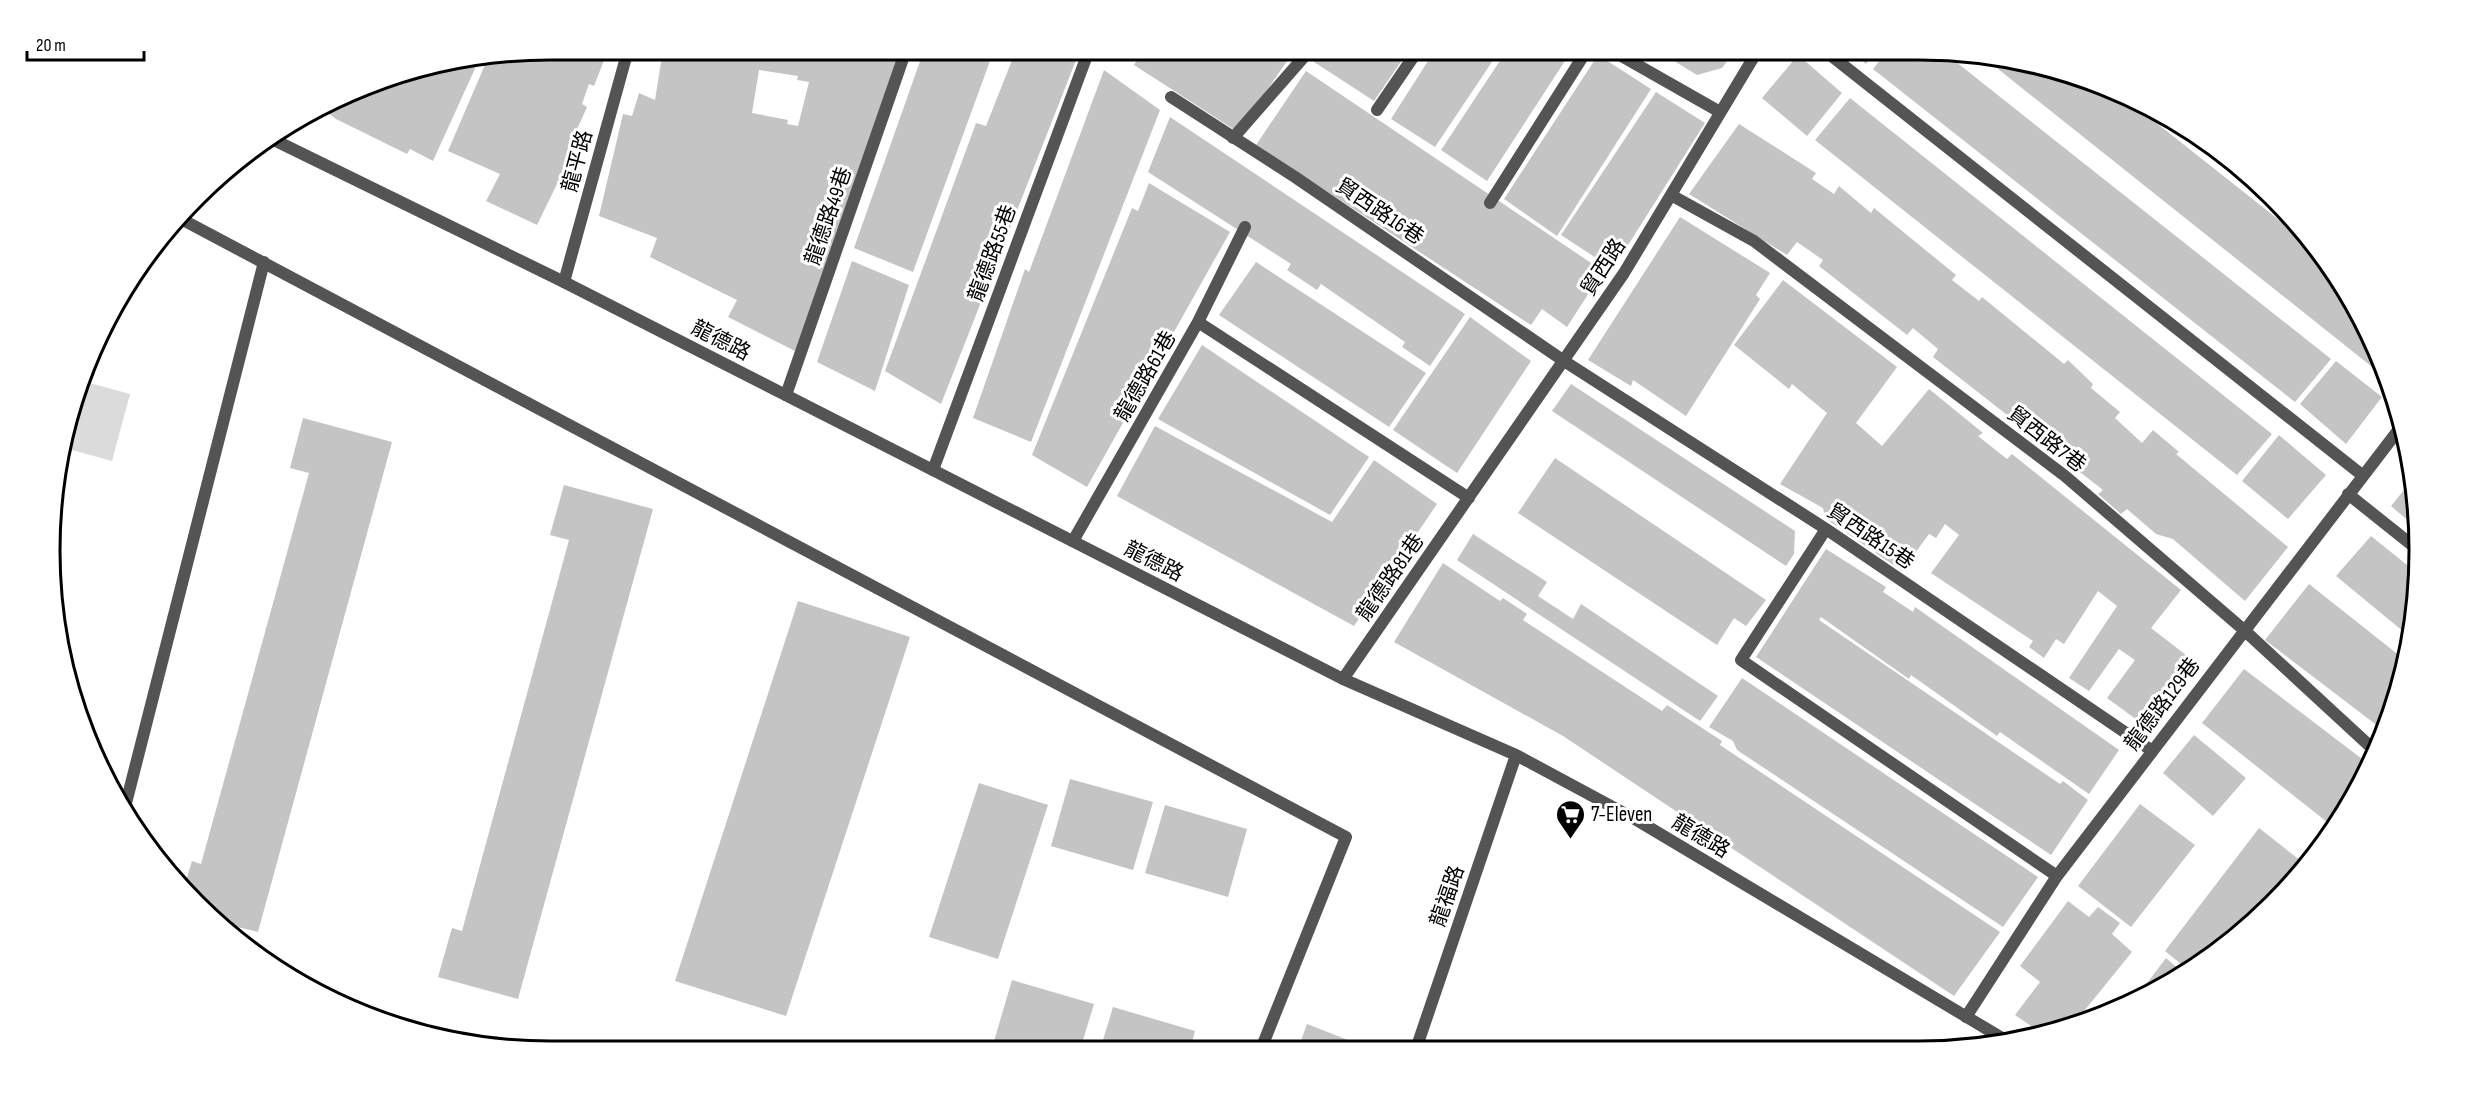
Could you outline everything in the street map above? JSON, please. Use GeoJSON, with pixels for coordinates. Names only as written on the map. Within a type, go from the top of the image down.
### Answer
{"type":"FeatureCollection","features":[{"type":"Feature","properties":{"kind":"street","name":"龍平路"},"geometry":{"type":"LineString","coordinates":[[564,282],[625,60]]}},
{"type":"Feature","properties":{"kind":"street","name":"龍德路49巷"},"geometry":{"type":"LineString","coordinates":[[786,395],[903,60]]}},
{"type":"Feature","properties":{"kind":"street","name":"龍德路55巷"},"geometry":{"type":"LineString","coordinates":[[933,470],[1085,60]]}},
{"type":"Feature","properties":{"kind":"street"},"geometry":{"type":"LineString","coordinates":[[1233,138],[1301,60]]}},
{"type":"Feature","properties":{"kind":"street"},"geometry":{"type":"LineString","coordinates":[[1377,110],[1411,60]]}},
{"type":"Feature","properties":{"kind":"street"},"geometry":{"type":"LineString","coordinates":[[1490,203],[1581,60]]}},
{"type":"Feature","properties":{"kind":"street"},"geometry":{"type":"LineString","coordinates":[[1629,60],[1720,112]]}},
{"type":"Feature","properties":{"kind":"street","name":"貿西路"},"geometry":{"type":"LineString","coordinates":[[1469,498],[1624,273],[1752,60]]}},
{"type":"Feature","properties":{"kind":"street"},"geometry":{"type":"LineString","coordinates":[[1837,60],[2362,475]]}},
{"type":"Feature","properties":{"kind":"street","name":"貿西路16巷"},"geometry":{"type":"LineString","coordinates":[[1171,97],[1295,177],[1564,361]]}},
{"type":"Feature","properties":{"kind":"street","name":"龍德路"},"geometry":{"type":"LineString","coordinates":[[279,142],[564,282],[1343,679],[1516,755],[1635,819],[1996,1035]]}},
{"type":"Feature","properties":{"kind":"street","name":"貿西路7巷"},"geometry":{"type":"LineString","coordinates":[[1671,195],[1754,241],[2046,462],[2244,630],[2369,745]]}},
{"type":"Feature","properties":{"kind":"street"},"geometry":{"type":"LineString","coordinates":[[187,222],[1346,837],[1264,1041]]}},
{"type":"Feature","properties":{"kind":"street","name":"龍德路61巷"},"geometry":{"type":"LineString","coordinates":[[1073,541],[1198,322],[1245,227]]}},
{"type":"Feature","properties":{"kind":"street"},"geometry":{"type":"LineString","coordinates":[[127,798],[264,262]]}},
{"type":"Feature","properties":{"kind":"street"},"geometry":{"type":"LineString","coordinates":[[1198,322],[1469,498]]}},
{"type":"Feature","properties":{"kind":"street","name":"貿西路15巷"},"geometry":{"type":"LineString","coordinates":[[1564,361],[1826,529],[2151,750]]}},
{"type":"Feature","properties":{"kind":"street","name":"龍德路129巷"},"geometry":{"type":"LineString","coordinates":[[1966,1017],[2057,876],[2151,750],[2395,434]]}},
{"type":"Feature","properties":{"kind":"street"},"geometry":{"type":"LineString","coordinates":[[2348,494],[2409,542]]}},
{"type":"Feature","properties":{"kind":"street","name":"龍德路81巷"},"geometry":{"type":"LineString","coordinates":[[1343,679],[1469,498]]}},
{"type":"Feature","properties":{"kind":"street"},"geometry":{"type":"LineString","coordinates":[[1826,529],[1741,660],[2057,876]]}},
{"type":"Feature","properties":{"kind":"street","name":"龍福路"},"geometry":{"type":"LineString","coordinates":[[1419,1041],[1516,755]]}},
{"type":"Feature","properties":{"kind":"shaded area"},"geometry":{"type":"Polygon","coordinates":[[[90,383],[130,394],[112,461],[70,450],[90,383]]]}},
{"type":"Feature","properties":{"kind":"building"},"geometry":{"type":"Polygon","coordinates":[[[604,60],[594,86],[589,84],[582,104],[587,107],[570,145],[575,147],[537,225],[486,201],[500,174],[448,151],[485,64],[518,61],[604,60]]]}},
{"type":"Feature","properties":{"kind":"building"},"geometry":{"type":"Polygon","coordinates":[[[661,60],[899,60],[797,352],[728,317],[737,300],[650,257],[657,238],[599,216],[623,114],[632,116],[639,93],[655,100],[661,60]],[[759,70],[752,113],[788,120],[787,124],[798,126],[809,82],[797,80],[798,76],[759,70]]]}},
{"type":"Feature","properties":{"kind":"building"},"geometry":{"type":"Polygon","coordinates":[[[920,60],[990,60],[913,272],[854,248],[920,60]]]}},
{"type":"Feature","properties":{"kind":"building"},"geometry":{"type":"Polygon","coordinates":[[[1012,60],[1076,60],[941,404],[885,371],[976,123],[986,126],[1012,60]]]}},
{"type":"Feature","properties":{"kind":"building"},"geometry":{"type":"Polygon","coordinates":[[[1137,60],[1287,61],[1238,132],[1134,65],[1137,60]]]}},
{"type":"Feature","properties":{"kind":"building"},"geometry":{"type":"Polygon","coordinates":[[[1311,60],[1402,60],[1374,101],[1311,60]]]}},
{"type":"Feature","properties":{"kind":"building"},"geometry":{"type":"Polygon","coordinates":[[[1429,60],[1493,60],[1435,147],[1391,119],[1429,60]]]}},
{"type":"Feature","properties":{"kind":"building"},"geometry":{"type":"Polygon","coordinates":[[[1500,60],[1566,60],[1487,181],[1441,150],[1500,60]]]}},
{"type":"Feature","properties":{"kind":"building"},"geometry":{"type":"Polygon","coordinates":[[[1595,60],[1606,60],[1651,89],[1557,236],[1504,199],[1595,60]]]}},
{"type":"Feature","properties":{"kind":"building"},"geometry":{"type":"Polygon","coordinates":[[[1672,60],[1728,60],[1722,68],[1697,75],[1672,60]]]}},
{"type":"Feature","properties":{"kind":"building"},"geometry":{"type":"Polygon","coordinates":[[[1794,60],[1804,60],[1842,93],[1807,136],[1762,98],[1794,60]]]}},
{"type":"Feature","properties":{"kind":"building"},"geometry":{"type":"Polygon","coordinates":[[[1880,60],[1955,61],[2331,359],[2295,402],[1873,69],[1880,60]]]}},
{"type":"Feature","properties":{"kind":"building"},"geometry":{"type":"Polygon","coordinates":[[[476,66],[433,161],[410,149],[407,154],[329,114],[363,97],[424,77],[476,66]]]}},
{"type":"Feature","properties":{"kind":"building"},"geometry":{"type":"Polygon","coordinates":[[[1994,66],[2076,86],[2106,97],[2153,120],[2284,223],[2308,252],[2343,305],[2374,368],[1994,66]]]}},
{"type":"Feature","properties":{"kind":"building"},"geometry":{"type":"Polygon","coordinates":[[[1104,70],[1160,110],[1031,442],[973,418],[1025,269],[1029,272],[1104,70]]]}},
{"type":"Feature","properties":{"kind":"building"},"geometry":{"type":"Polygon","coordinates":[[[1306,71],[1603,271],[1567,327],[1542,309],[1531,325],[1256,145],[1306,71]]]}},
{"type":"Feature","properties":{"kind":"building"},"geometry":{"type":"Polygon","coordinates":[[[1656,92],[1705,123],[1613,269],[1561,235],[1656,92]]]}},
{"type":"Feature","properties":{"kind":"building"},"geometry":{"type":"Polygon","coordinates":[[[1850,98],[2272,434],[2237,475],[1815,140],[1850,98]]]}},
{"type":"Feature","properties":{"kind":"building"},"geometry":{"type":"Polygon","coordinates":[[[1170,117],[1465,314],[1430,366],[1402,347],[1405,342],[1321,284],[1317,290],[1287,270],[1291,264],[1148,172],[1170,117]]]}},
{"type":"Feature","properties":{"kind":"building"},"geometry":{"type":"Polygon","coordinates":[[[1739,124],[1816,173],[1812,179],[1834,194],[1839,186],[1871,213],[1874,208],[1956,275],[1952,280],[1979,301],[1982,297],[2064,364],[2068,360],[2093,384],[2091,388],[2120,412],[2115,418],[2142,443],[2153,430],[2179,452],[2176,454],[2288,547],[2245,601],[2173,539],[2156,534],[2127,509],[2121,514],[2098,494],[2103,490],[1933,357],[1938,349],[1913,328],[1907,335],[1819,266],[1823,260],[1797,242],[1787,255],[1689,194],[1739,124]]]}},
{"type":"Feature","properties":{"kind":"building"},"geometry":{"type":"Polygon","coordinates":[[[1149,183],[1230,232],[1087,487],[1032,455],[1132,208],[1138,211],[1149,183]]]}},
{"type":"Feature","properties":{"kind":"building"},"geometry":{"type":"Polygon","coordinates":[[[1680,217],[1770,273],[1756,295],[1760,299],[1686,416],[1633,380],[1631,386],[1588,360],[1680,217]]]}},
{"type":"Feature","properties":{"kind":"building"},"geometry":{"type":"Polygon","coordinates":[[[852,261],[909,285],[875,391],[817,362],[852,261]]]}},
{"type":"Feature","properties":{"kind":"building"},"geometry":{"type":"Polygon","coordinates":[[[1256,262],[1426,373],[1389,427],[1219,315],[1256,262]]]}},
{"type":"Feature","properties":{"kind":"building"},"geometry":{"type":"Polygon","coordinates":[[[1783,280],[1897,367],[1856,423],[1882,446],[1929,389],[1983,433],[1978,436],[2007,459],[2012,454],[2181,590],[2151,628],[2195,662],[2148,728],[2107,698],[2135,660],[2119,649],[2089,691],[2069,678],[2117,606],[2098,591],[2064,644],[2056,639],[2044,658],[2029,647],[2033,641],[1931,573],[1959,535],[1945,524],[1936,538],[1929,534],[1902,571],[1825,518],[1823,508],[1780,484],[1827,413],[1792,384],[1789,389],[1734,345],[1783,280]]]}},
{"type":"Feature","properties":{"kind":"building"},"geometry":{"type":"Polygon","coordinates":[[[1470,317],[1531,361],[1457,473],[1393,430],[1470,317]]]}},
{"type":"Feature","properties":{"kind":"building"},"geometry":{"type":"Polygon","coordinates":[[[1202,345],[1369,457],[1330,515],[1158,419],[1202,345]]]}},
{"type":"Feature","properties":{"kind":"building"},"geometry":{"type":"Polygon","coordinates":[[[2336,361],[2382,397],[2346,444],[2300,404],[2336,361]]]}},
{"type":"Feature","properties":{"kind":"building"},"geometry":{"type":"Polygon","coordinates":[[[1571,384],[1795,531],[1794,554],[1786,566],[1552,411],[1571,384]]]}},
{"type":"Feature","properties":{"kind":"building"},"geometry":{"type":"Polygon","coordinates":[[[303,418],[392,442],[258,932],[236,927],[187,879],[192,861],[201,864],[309,473],[290,468],[303,418]]]}},
{"type":"Feature","properties":{"kind":"building"},"geometry":{"type":"Polygon","coordinates":[[[1155,426],[1332,522],[1374,460],[1437,504],[1354,626],[1117,496],[1155,426]]]}},
{"type":"Feature","properties":{"kind":"building"},"geometry":{"type":"Polygon","coordinates":[[[2279,435],[2326,475],[2288,519],[2242,481],[2279,435]]]}},
{"type":"Feature","properties":{"kind":"building"},"geometry":{"type":"Polygon","coordinates":[[[1555,458],[1766,600],[1746,626],[1734,618],[1717,645],[1518,513],[1555,458]]]}},
{"type":"Feature","properties":{"kind":"building"},"geometry":{"type":"Polygon","coordinates":[[[564,485],[653,509],[518,999],[438,977],[452,928],[462,931],[569,540],[550,535],[564,485]]]}},
{"type":"Feature","properties":{"kind":"building"},"geometry":{"type":"Polygon","coordinates":[[[2405,488],[2408,521],[2391,506],[2405,488]]]}},
{"type":"Feature","properties":{"kind":"building"},"geometry":{"type":"Polygon","coordinates":[[[1473,534],[1547,582],[1538,596],[1573,619],[1581,604],[1718,696],[1700,721],[1457,560],[1473,534]]]}},
{"type":"Feature","properties":{"kind":"building"},"geometry":{"type":"Polygon","coordinates":[[[2371,536],[2409,566],[2402,631],[2336,576],[2371,536]]]}},
{"type":"Feature","properties":{"kind":"building"},"geometry":{"type":"Polygon","coordinates":[[[1826,549],[1886,587],[1883,592],[1913,612],[1915,607],[2119,750],[2089,794],[2000,732],[1997,736],[1911,675],[1909,679],[1821,617],[1819,620],[2060,784],[2063,781],[2088,800],[2051,855],[1756,657],[1826,549]]]}},
{"type":"Feature","properties":{"kind":"building"},"geometry":{"type":"Polygon","coordinates":[[[1443,563],[1500,601],[1503,598],[1527,614],[1523,620],[1662,711],[1667,705],[1722,741],[1720,745],[2000,932],[1954,996],[1563,736],[1394,642],[1443,563]]]}},
{"type":"Feature","properties":{"kind":"building"},"geometry":{"type":"Polygon","coordinates":[[[2309,584],[2398,654],[2377,725],[2265,640],[2309,584]]]}},
{"type":"Feature","properties":{"kind":"building"},"geometry":{"type":"Polygon","coordinates":[[[798,601],[910,637],[786,1016],[675,981],[798,601]]]}},
{"type":"Feature","properties":{"kind":"building"},"geometry":{"type":"Polygon","coordinates":[[[2244,669],[2362,759],[2327,822],[2202,723],[2244,669]]]}},
{"type":"Feature","properties":{"kind":"building"},"geometry":{"type":"Polygon","coordinates":[[[1742,678],[2038,877],[2003,927],[1737,750],[1733,741],[1709,727],[1742,678]]]}},
{"type":"Feature","properties":{"kind":"building"},"geometry":{"type":"Polygon","coordinates":[[[2194,735],[2246,778],[2213,816],[2163,773],[2194,735]]]}},
{"type":"Feature","properties":{"kind":"building"},"geometry":{"type":"Polygon","coordinates":[[[1070,779],[1153,802],[1133,870],[1051,846],[1070,779]]]}},
{"type":"Feature","properties":{"kind":"building"},"geometry":{"type":"Polygon","coordinates":[[[979,783],[1048,805],[998,959],[929,937],[979,783]]]}},
{"type":"Feature","properties":{"kind":"building"},"geometry":{"type":"Polygon","coordinates":[[[2140,804],[2195,845],[2131,927],[2078,886],[2140,804]]]}},
{"type":"Feature","properties":{"kind":"building"},"geometry":{"type":"Polygon","coordinates":[[[1165,805],[1247,829],[1228,897],[1145,873],[1165,805]]]}},
{"type":"Feature","properties":{"kind":"building"},"geometry":{"type":"Polygon","coordinates":[[[2259,828],[2299,860],[2242,919],[2191,958],[2181,964],[2165,951],[2259,828]]]}},
{"type":"Feature","properties":{"kind":"building"},"geometry":{"type":"Polygon","coordinates":[[[2068,901],[2089,917],[2098,907],[2120,923],[2112,934],[2132,952],[2083,1012],[2033,1027],[2015,1015],[2040,982],[2020,966],[2068,901]]]}},
{"type":"Feature","properties":{"kind":"building"},"geometry":{"type":"Polygon","coordinates":[[[2166,958],[2176,967],[2164,975],[2146,984],[2166,958]]]}},
{"type":"Feature","properties":{"kind":"building"},"geometry":{"type":"Polygon","coordinates":[[[1012,980],[1094,1004],[1083,1041],[994,1041],[1012,980]]]}},
{"type":"Feature","properties":{"kind":"building"},"geometry":{"type":"Polygon","coordinates":[[[1113,1007],[1195,1031],[1192,1041],[1103,1041],[1113,1007]]]}},
{"type":"Feature","properties":{"kind":"building"},"geometry":{"type":"Polygon","coordinates":[[[1307,1024],[1350,1041],[1301,1041],[1307,1024]]]}},
{"type":"Feature","properties":{"kind":"place","name":"7-Eleven"},"geometry":{"type":"Point","coordinates":[1570,840]}}]}
